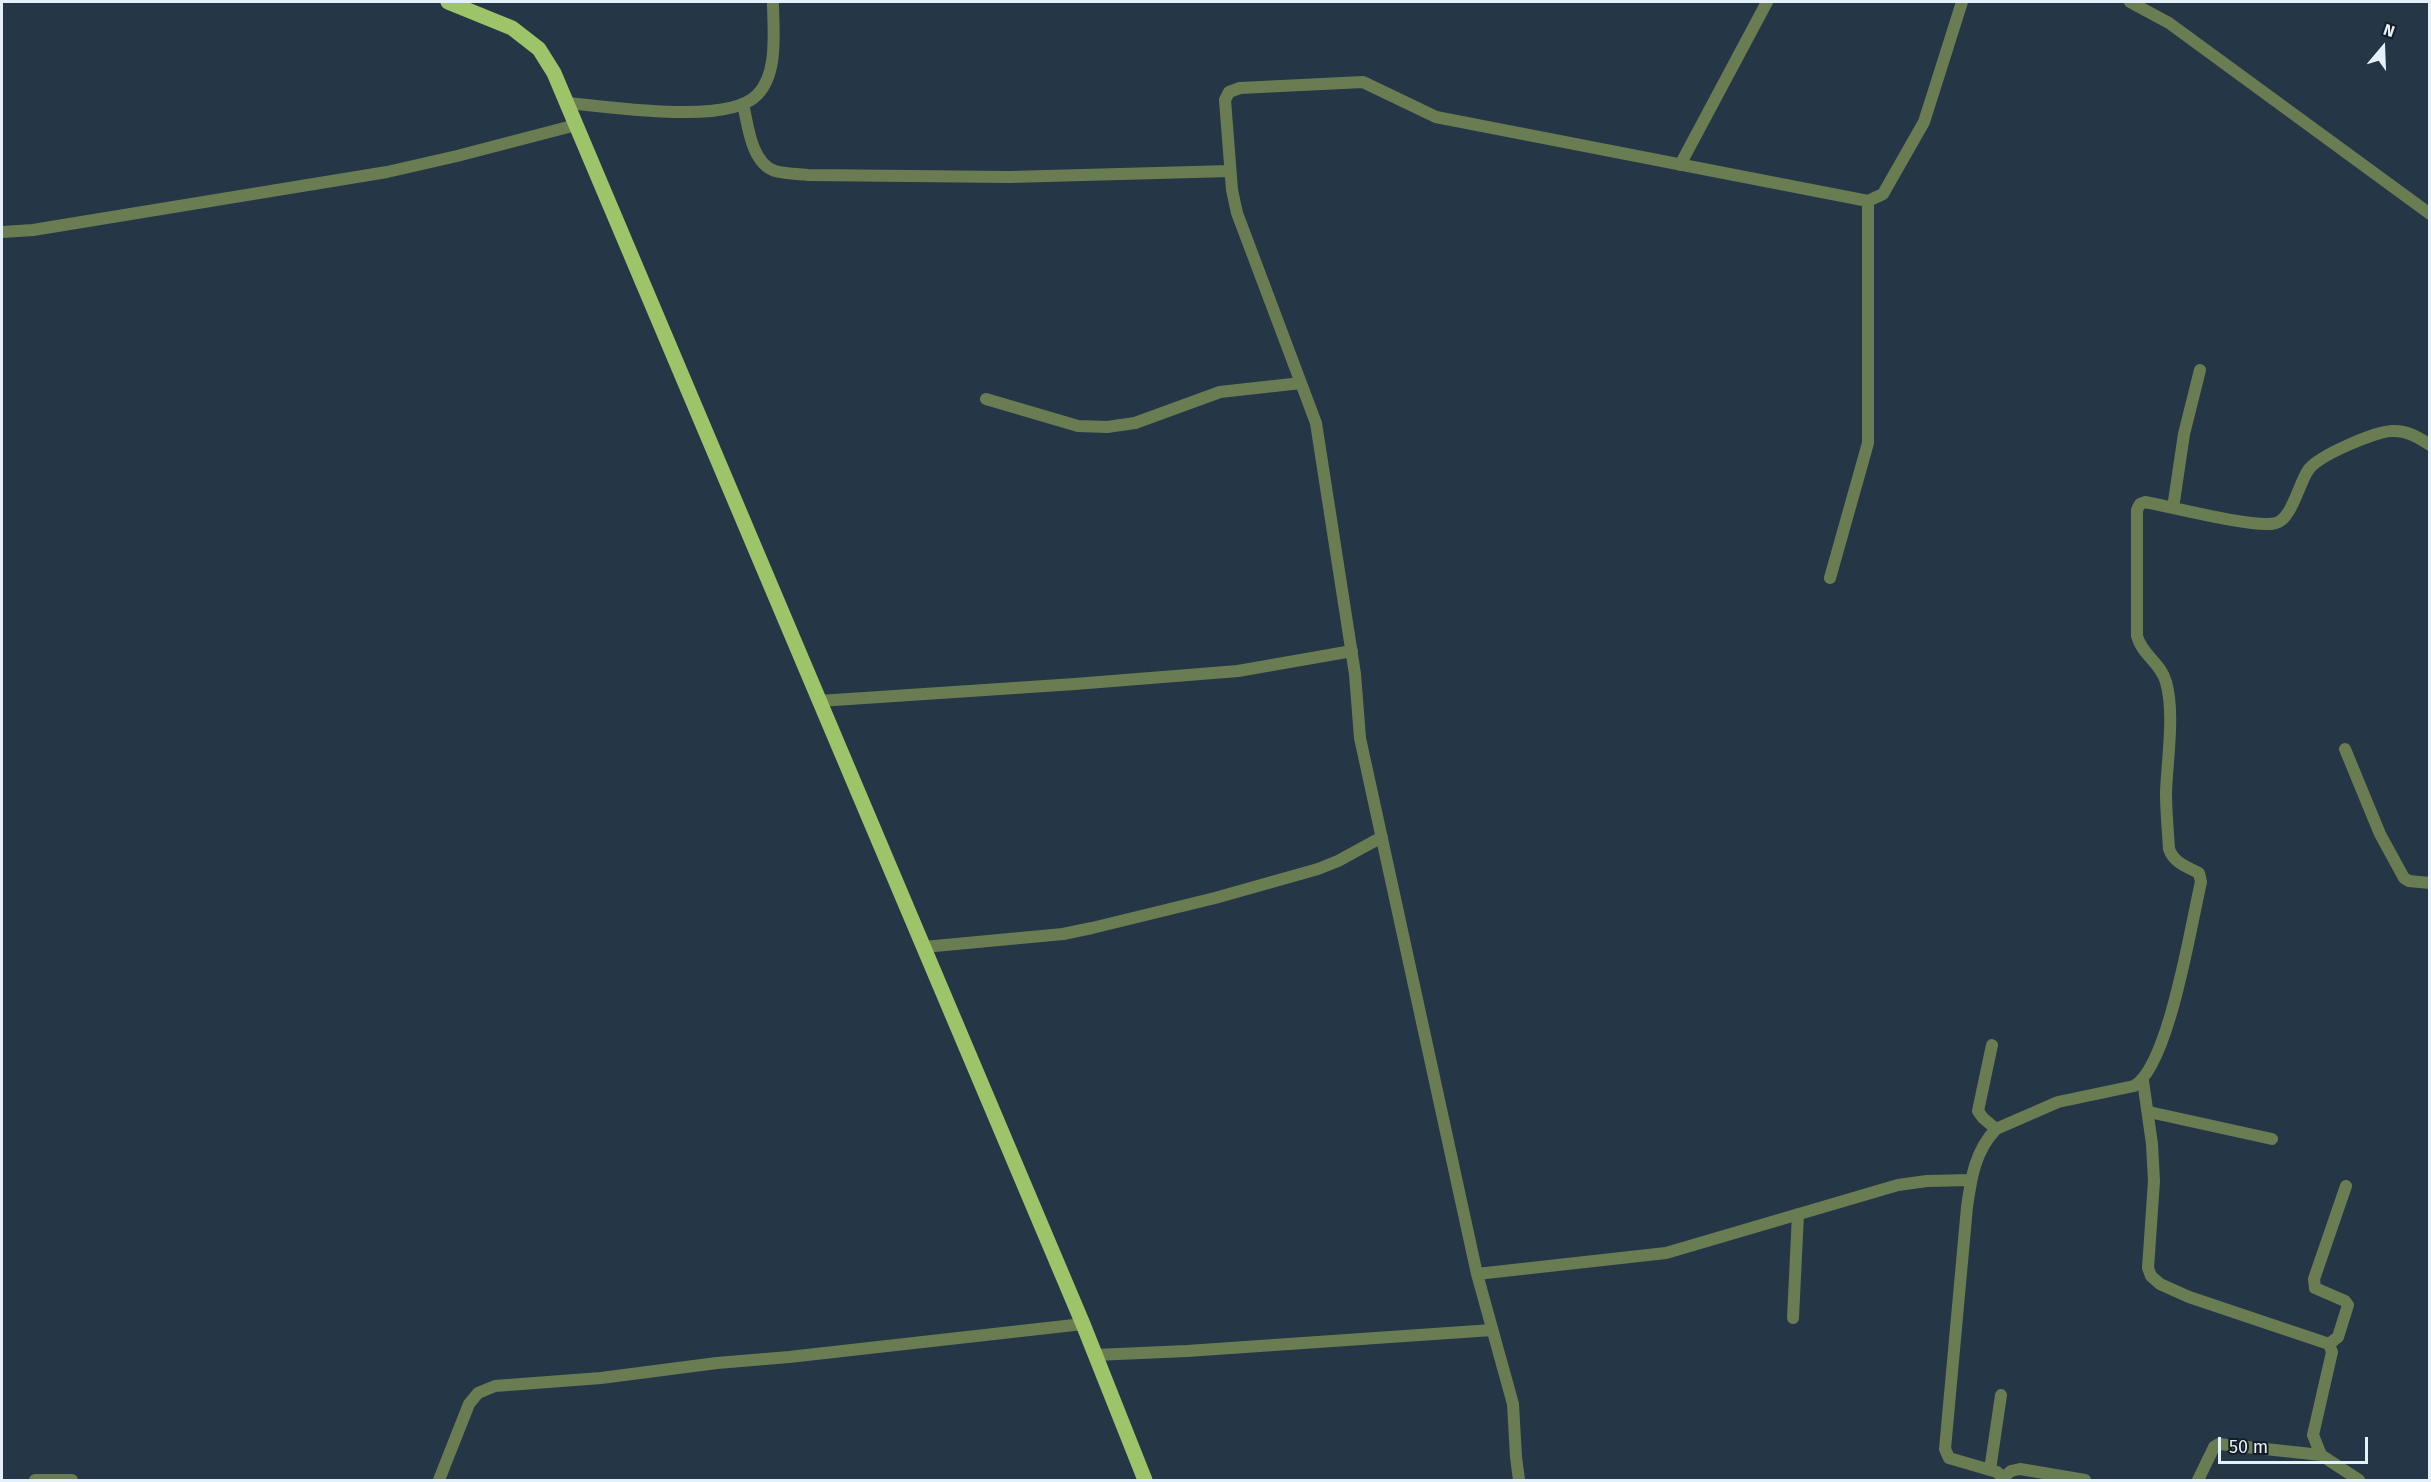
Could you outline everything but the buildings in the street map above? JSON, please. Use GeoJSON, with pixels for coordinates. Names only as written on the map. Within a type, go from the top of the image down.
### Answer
{"type":"FeatureCollection","features":[{"type":"Feature","properties":{"kind":"main road"},"geometry":{"type":"LineString","coordinates":[[448,2],[512,28],[539,49],[554,73],[1083,1324],[1145,1480]]}},
{"type":"Feature","properties":{"kind":"street"},"geometry":{"type":"LineString","coordinates":[[567,103],[683,113],[714,111],[743,104],[757,95],[768,75],[773,47],[773,2]]}},
{"type":"Feature","properties":{"kind":"street"},"geometry":{"type":"LineString","coordinates":[[1680,165],[1767,2]]}},
{"type":"Feature","properties":{"kind":"street"},"geometry":{"type":"LineString","coordinates":[[1519,1480],[1513,1404],[1477,1274],[1360,738],[1352,651],[1316,423],[1237,213],[1230,171],[1225,100],[1229,92],[1240,88],[1356,82],[1369,84],[1436,117],[1868,201],[1883,194],[1924,122],[1962,2]]}},
{"type":"Feature","properties":{"kind":"street"},"geometry":{"type":"LineString","coordinates":[[2130,2],[2169,23],[2430,214]]}},
{"type":"Feature","properties":{"kind":"street"},"geometry":{"type":"LineString","coordinates":[[743,104],[757,154],[772,170],[783,173],[1010,177],[1230,171]]}},
{"type":"Feature","properties":{"kind":"street"},"geometry":{"type":"LineString","coordinates":[[2,232],[33,230],[387,172],[576,125]]}},
{"type":"Feature","properties":{"kind":"street"},"geometry":{"type":"LineString","coordinates":[[1830,578],[1868,443],[1868,201]]}},
{"type":"Feature","properties":{"kind":"street"},"geometry":{"type":"LineString","coordinates":[[2173,508],[2184,434],[2200,370]]}},
{"type":"Feature","properties":{"kind":"street"},"geometry":{"type":"LineString","coordinates":[[986,399],[1078,426],[1107,427],[1135,423],[1220,392],[1301,383]]}},
{"type":"Feature","properties":{"kind":"street"},"geometry":{"type":"LineString","coordinates":[[2085,1480],[2020,1469],[2011,1471],[2004,1479],[1990,1470],[1949,1458],[1945,1449],[1971,1180],[1982,1149],[1996,1129],[2058,1102],[2134,1086],[2143,1081],[2152,1065],[2173,1004],[2201,882],[2199,873],[2177,862],[2171,856],[2169,849],[2166,795],[2169,697],[2166,680],[2160,667],[2140,645],[2137,636],[2137,510],[2140,504],[2145,502],[2254,524],[2276,524],[2286,516],[2309,469],[2317,462],[2346,447],[2391,431],[2407,432],[2430,446]]}},
{"type":"Feature","properties":{"kind":"street"},"geometry":{"type":"LineString","coordinates":[[819,701],[1238,671],[1352,651]]}},
{"type":"Feature","properties":{"kind":"street"},"geometry":{"type":"LineString","coordinates":[[2346,749],[2380,834],[2404,878],[2409,881],[2430,883]]}},
{"type":"Feature","properties":{"kind":"street"},"geometry":{"type":"LineString","coordinates":[[924,947],[1063,934],[1092,928],[1215,898],[1318,869],[1382,837]]}},
{"type":"Feature","properties":{"kind":"street"},"geometry":{"type":"LineString","coordinates":[[1992,1045],[1978,1110],[1983,1118],[1996,1129]]}},
{"type":"Feature","properties":{"kind":"street"},"geometry":{"type":"LineString","coordinates":[[2143,1081],[2149,1112],[2154,1181],[2148,1268],[2151,1276],[2160,1284],[2189,1297],[2329,1344]]}},
{"type":"Feature","properties":{"kind":"street"},"geometry":{"type":"LineString","coordinates":[[2149,1112],[2271,1139]]}},
{"type":"Feature","properties":{"kind":"street"},"geometry":{"type":"LineString","coordinates":[[1477,1274],[1666,1253],[1898,1185],[1928,1181],[1971,1180]]}},
{"type":"Feature","properties":{"kind":"street"},"geometry":{"type":"LineString","coordinates":[[2329,1344],[2338,1337],[2348,1305],[2345,1301],[2316,1288],[2314,1279],[2346,1186]]}},
{"type":"Feature","properties":{"kind":"street"},"geometry":{"type":"LineString","coordinates":[[1793,1318],[1798,1214]]}},
{"type":"Feature","properties":{"kind":"street"},"geometry":{"type":"LineString","coordinates":[[439,1480],[469,1404],[478,1393],[495,1386],[601,1378],[717,1363],[1083,1324]]}},
{"type":"Feature","properties":{"kind":"street"},"geometry":{"type":"LineString","coordinates":[[1095,1355],[1210,1350],[1492,1330]]}},
{"type":"Feature","properties":{"kind":"street"},"geometry":{"type":"LineString","coordinates":[[2320,1455],[2313,1435],[2332,1352],[2329,1344]]}},
{"type":"Feature","properties":{"kind":"street"},"geometry":{"type":"LineString","coordinates":[[1990,1470],[2001,1395]]}},
{"type":"Feature","properties":{"kind":"street"},"geometry":{"type":"LineString","coordinates":[[2198,1480],[2214,1447],[2218,1444],[2320,1455],[2359,1480]]}},
{"type":"Feature","properties":{"kind":"street"},"geometry":{"type":"LineString","coordinates":[[35,1480],[72,1480]]}}]}
